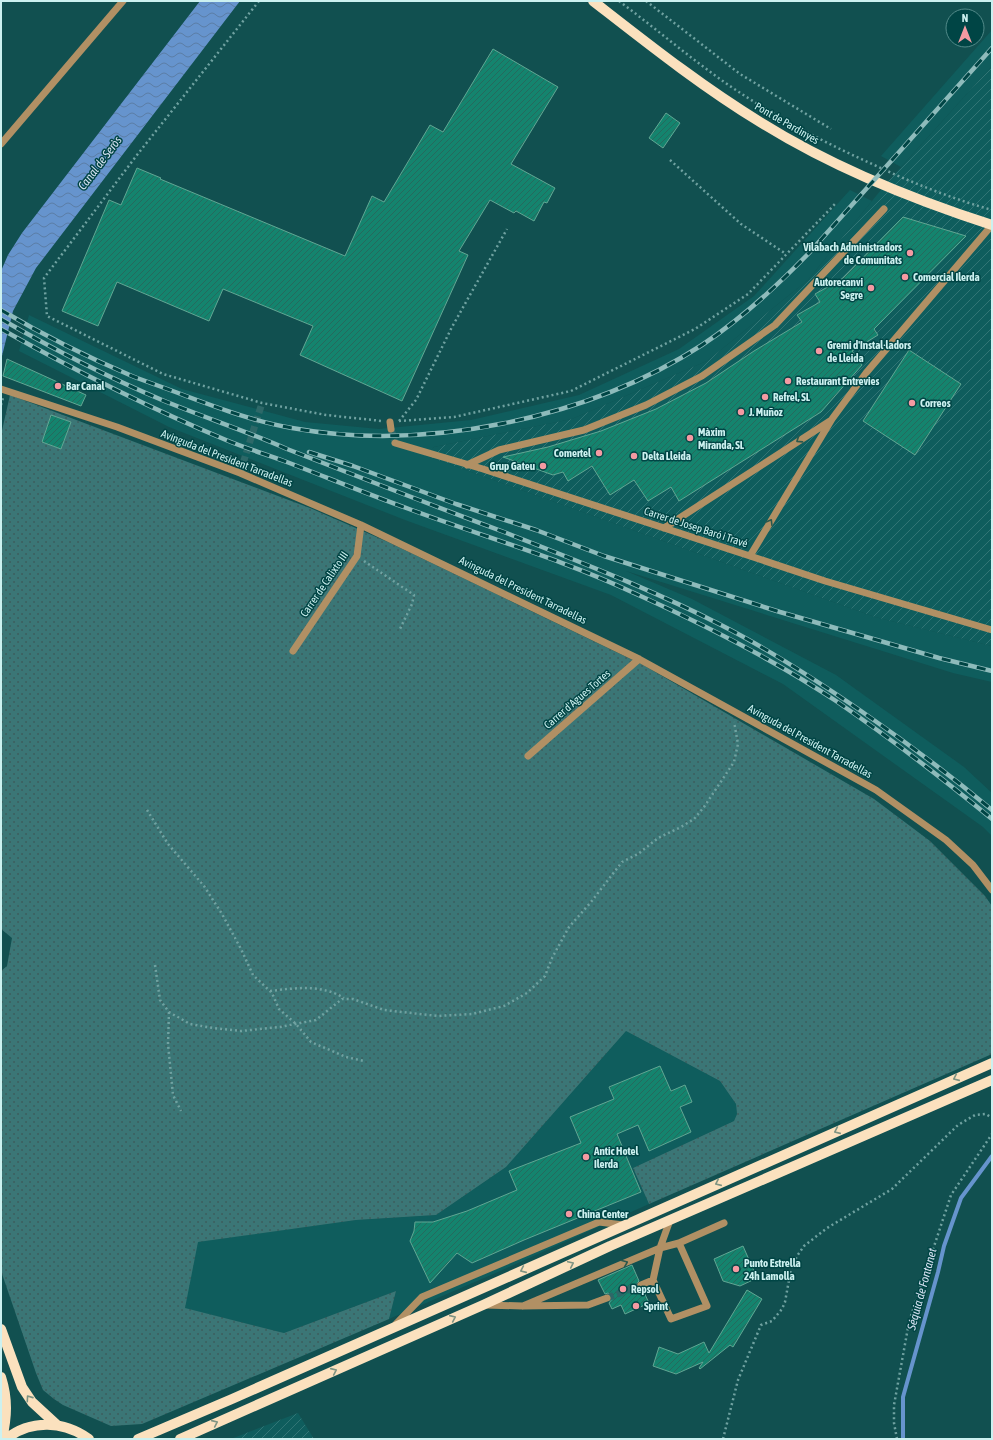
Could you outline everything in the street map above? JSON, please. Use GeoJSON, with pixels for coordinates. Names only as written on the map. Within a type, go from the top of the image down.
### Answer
{"type":"FeatureCollection","features":[{"type":"Feature","properties":{"kind":"main road","name":"Pont de Pardinyes"},"geometry":{"type":"LineString","coordinates":[[593,1],[720,96],[788,139],[842,167],[893,190],[938,208],[992,225]]}},
{"type":"Feature","properties":{"kind":"main road"},"geometry":{"type":"LineString","coordinates":[[138,1439],[992,1063]]}},
{"type":"Feature","properties":{"kind":"main road"},"geometry":{"type":"LineString","coordinates":[[180,1439],[483,1305],[610,1246],[992,1080]]}},
{"type":"Feature","properties":{"kind":"main road"},"geometry":{"type":"LineString","coordinates":[[1,1329],[22,1387],[32,1402],[57,1425]]}},
{"type":"Feature","properties":{"kind":"main road"},"geometry":{"type":"LineString","coordinates":[[1,1378],[6,1396],[7,1411],[2,1439]]}},
{"type":"Feature","properties":{"kind":"main road"},"geometry":{"type":"LineString","coordinates":[[6,1439],[21,1430],[45,1424],[70,1428],[89,1439]]}},
{"type":"Feature","properties":{"kind":"street"},"geometry":{"type":"LineString","coordinates":[[1,144],[122,1]]}},
{"type":"Feature","properties":{"kind":"street"},"geometry":{"type":"LineString","coordinates":[[467,465],[499,450],[584,430],[646,405],[702,376],[775,325],[884,209]]}},
{"type":"Feature","properties":{"kind":"street"},"geometry":{"type":"LineString","coordinates":[[750,556],[832,419],[866,373],[992,225]]}},
{"type":"Feature","properties":{"kind":"street","name":"Avinguda del President Tarradellas"},"geometry":{"type":"LineString","coordinates":[[1,389],[117,428],[240,473],[361,525],[639,659],[876,790],[946,840],[973,865],[992,890]]}},
{"type":"Feature","properties":{"kind":"street"},"geometry":{"type":"LineString","coordinates":[[664,528],[832,419]]}},
{"type":"Feature","properties":{"kind":"street","name":"Carrer de Josep Baró i Travé"},"geometry":{"type":"LineString","coordinates":[[395,443],[664,528],[824,581],[992,630]]}},
{"type":"Feature","properties":{"kind":"street","name":"Carrer de Calixto III"},"geometry":{"type":"LineString","coordinates":[[293,651],[357,556],[361,525]]}},
{"type":"Feature","properties":{"kind":"street","name":"Carrer d'Agues Tortes"},"geometry":{"type":"LineString","coordinates":[[528,756],[639,659]]}},
{"type":"Feature","properties":{"kind":"street"},"geometry":{"type":"LineString","coordinates":[[670,1220],[660,1248],[653,1280],[671,1319],[707,1306],[679,1243]]}},
{"type":"Feature","properties":{"kind":"street"},"geometry":{"type":"LineString","coordinates":[[393,1328],[422,1297],[599,1222],[623,1225]]}},
{"type":"Feature","properties":{"kind":"street"},"geometry":{"type":"LineString","coordinates":[[523,1306],[660,1248],[679,1243],[724,1223]]}},
{"type":"Feature","properties":{"kind":"street"},"geometry":{"type":"LineString","coordinates":[[641,1285],[653,1280]]}},
{"type":"Feature","properties":{"kind":"street"},"geometry":{"type":"LineString","coordinates":[[483,1305],[588,1305],[607,1298]]}},
{"type":"Feature","properties":{"kind":"path"},"geometry":{"type":"LineString","coordinates":[[259,1],[136,155],[44,278],[47,316],[163,374],[262,403],[391,425],[399,421],[454,417],[571,391],[695,329],[748,294],[835,204]]}},
{"type":"Feature","properties":{"kind":"path"},"geometry":{"type":"LineString","coordinates":[[619,1],[727,84],[774,114],[833,146],[899,176],[936,192],[992,210]]}},
{"type":"Feature","properties":{"kind":"path"},"geometry":{"type":"LineString","coordinates":[[646,1],[740,74],[831,130]]}},
{"type":"Feature","properties":{"kind":"path"},"geometry":{"type":"LineString","coordinates":[[670,160],[741,224],[786,254]]}},
{"type":"Feature","properties":{"kind":"path"},"geometry":{"type":"LineString","coordinates":[[399,421],[416,400],[452,327],[507,229]]}},
{"type":"Feature","properties":{"kind":"path"},"geometry":{"type":"LineString","coordinates":[[357,556],[414,595],[412,604],[399,631]]}},
{"type":"Feature","properties":{"kind":"path"},"geometry":{"type":"LineString","coordinates":[[155,965],[160,1000],[169,1012],[190,1024],[213,1028],[241,1031],[280,1027],[316,1020],[342,999],[353,999],[384,1010],[438,1016],[472,1014],[504,1006],[527,993],[545,976],[552,958],[569,927],[591,902],[622,862],[638,854],[658,838],[694,819],[704,807],[734,762],[738,744],[732,710]]}},
{"type":"Feature","properties":{"kind":"path"},"geometry":{"type":"LineString","coordinates":[[147,810],[168,844],[204,886],[225,920],[253,975],[272,993],[279,1009],[296,1024],[311,1042],[346,1058],[364,1061]]}},
{"type":"Feature","properties":{"kind":"path"},"geometry":{"type":"LineString","coordinates":[[269,991],[318,988],[334,993],[345,999]]}},
{"type":"Feature","properties":{"kind":"path"},"geometry":{"type":"LineString","coordinates":[[169,1012],[168,1044],[172,1088],[173,1095],[181,1111]]}},
{"type":"Feature","properties":{"kind":"path"},"geometry":{"type":"LineString","coordinates":[[723,1439],[738,1380],[753,1344],[761,1325],[772,1321],[782,1309],[791,1269],[796,1256],[804,1246],[828,1228],[892,1189],[958,1124],[976,1115],[986,1114],[992,1118]]}},
{"type":"Feature","properties":{"kind":"path"},"geometry":{"type":"LineString","coordinates":[[897,1439],[894,1423],[894,1405],[909,1322],[951,1194],[992,1134]]}},
{"type":"Feature","properties":{"kind":"shaded area"},"geometry":{"type":"Polygon","coordinates":[[[992,30],[992,66],[901,167],[881,156],[976,48],[985,48],[985,38],[992,30]]]}},
{"type":"Feature","properties":{"kind":"shaded area"},"geometry":{"type":"Polygon","coordinates":[[[992,66],[992,646],[875,617],[424,455],[434,447],[572,419],[707,361],[808,280],[885,185],[992,66]]]}},
{"type":"Feature","properties":{"kind":"shaded area"},"geometry":{"type":"Polygon","coordinates":[[[850,190],[872,201],[808,280],[707,361],[572,419],[434,447],[424,455],[875,617],[992,646],[992,682],[953,673],[626,571],[692,599],[836,675],[964,767],[992,793],[992,836],[983,827],[783,684],[611,595],[405,520],[169,427],[19,351],[29,315],[182,389],[305,422],[379,429],[471,420],[579,395],[679,349],[754,296],[850,190]]]}},
{"type":"Feature","properties":{"kind":"shaded area"},"geometry":{"type":"Polygon","coordinates":[[[10,395],[310,508],[390,543],[643,665],[874,799],[930,841],[985,896],[992,906],[992,1054],[649,1204],[633,1168],[734,1121],[737,1114],[736,1104],[720,1081],[626,1031],[506,1167],[436,1215],[356,1220],[198,1242],[185,1308],[284,1333],[396,1291],[389,1319],[142,1424],[111,1426],[63,1405],[54,1399],[43,1390],[1,1271],[1,971],[7,966],[12,938],[1,929],[1,435],[10,395]]]}},
{"type":"Feature","properties":{"kind":"shaded area"},"geometry":{"type":"Polygon","coordinates":[[[626,1031],[720,1081],[736,1104],[737,1114],[734,1121],[633,1168],[649,1204],[389,1319],[396,1291],[284,1333],[184,1308],[197,1242],[356,1220],[436,1215],[506,1167],[626,1031]]]}},
{"type":"Feature","properties":{"kind":"shaded area"},"geometry":{"type":"Polygon","coordinates":[[[298,1413],[314,1439],[231,1439],[298,1413]]]}},
{"type":"Feature","properties":{"kind":"water","name":"Canal de Seròs"},"geometry":{"type":"Polygon","coordinates":[[[200,1],[240,1],[36,268],[13,311],[1,360],[1,271],[8,255],[22,233],[200,1]]]}},
{"type":"Feature","properties":{"kind":"building"},"geometry":{"type":"Polygon","coordinates":[[[493,49],[558,87],[511,164],[555,188],[547,203],[544,202],[534,221],[516,211],[514,213],[490,200],[459,251],[468,255],[402,401],[300,355],[313,326],[223,289],[209,321],[117,282],[98,326],[62,311],[109,200],[121,205],[137,168],[345,256],[372,196],[384,202],[430,125],[443,132],[493,49]]]}},
{"type":"Feature","properties":{"kind":"building"},"geometry":{"type":"Polygon","coordinates":[[[666,113],[680,123],[663,148],[649,138],[666,113]]]}},
{"type":"Feature","properties":{"kind":"building"},"geometry":{"type":"Polygon","coordinates":[[[903,217],[966,236],[874,329],[878,335],[852,351],[862,365],[821,412],[679,501],[671,487],[648,501],[634,480],[610,495],[592,466],[568,481],[563,472],[553,475],[503,457],[548,447],[601,431],[656,409],[706,383],[754,351],[802,322],[797,315],[820,302],[815,294],[842,279],[903,217]]]}},
{"type":"Feature","properties":{"kind":"building","name":"Correos"},"geometry":{"type":"Polygon","coordinates":[[[909,350],[961,384],[915,455],[863,421],[909,350]]]}},
{"type":"Feature","properties":{"kind":"building"},"geometry":{"type":"Polygon","coordinates":[[[7,359],[86,395],[81,406],[3,376],[7,359]]]}},
{"type":"Feature","properties":{"kind":"building"},"geometry":{"type":"Polygon","coordinates":[[[51,415],[71,422],[61,449],[42,442],[51,415]]]}},
{"type":"Feature","properties":{"kind":"building"},"geometry":{"type":"Polygon","coordinates":[[[660,1066],[671,1091],[685,1085],[692,1102],[680,1107],[691,1132],[649,1151],[638,1125],[617,1134],[641,1192],[472,1263],[457,1253],[430,1283],[410,1241],[414,1231],[415,1222],[433,1222],[467,1211],[517,1190],[509,1171],[581,1143],[570,1117],[614,1099],[609,1087],[660,1066]]]}},
{"type":"Feature","properties":{"kind":"building","name":"Punto Estrella 24h Lamolla"},"geometry":{"type":"Polygon","coordinates":[[[743,1246],[757,1278],[740,1286],[723,1281],[714,1259],[743,1246]]]}},
{"type":"Feature","properties":{"kind":"building","name":"Repsol"},"geometry":{"type":"Polygon","coordinates":[[[632,1265],[639,1281],[636,1284],[637,1287],[640,1290],[643,1290],[649,1303],[625,1314],[621,1305],[612,1309],[609,1303],[612,1296],[608,1293],[605,1294],[598,1280],[632,1265]]]}},
{"type":"Feature","properties":{"kind":"building"},"geometry":{"type":"Polygon","coordinates":[[[747,1290],[762,1299],[733,1347],[730,1345],[700,1369],[699,1368],[703,1362],[676,1374],[653,1366],[659,1347],[678,1354],[704,1342],[709,1353],[747,1290]]]}},
{"type":"Feature","properties":{"kind":"waterway","name":"Séquia de Fontanet"},"geometry":{"type":"LineString","coordinates":[[903,1439],[903,1397],[944,1246],[961,1198],[992,1156]]}},
{"type":"Feature","properties":{"kind":"tunnel"},"geometry":{"type":"LineString","coordinates":[[240,473],[262,403]]}},
{"type":"Feature","properties":{"kind":"tunnel"},"geometry":{"type":"LineString","coordinates":[[391,429],[395,443]]}},
{"type":"Feature","properties":{"kind":"tunnel"},"geometry":{"type":"LineString","coordinates":[[607,1298],[641,1285]]}},
{"type":"Feature","properties":{"kind":"railway"},"geometry":{"type":"LineString","coordinates":[[1,310],[65,345],[132,376],[239,415],[292,428],[343,434],[396,436],[450,432],[504,423],[557,410],[609,393],[657,371],[702,345],[744,313],[771,290],[809,253],[992,48]]}},
{"type":"Feature","properties":{"kind":"railway"},"geometry":{"type":"LineString","coordinates":[[1,319],[80,362],[162,400],[504,532],[641,587],[695,612],[757,645],[827,688],[911,747],[992,810]]}},
{"type":"Feature","properties":{"kind":"railway"},"geometry":{"type":"LineString","coordinates":[[1,329],[112,388],[226,440],[393,503],[579,569],[686,617],[763,657],[836,701],[916,758],[992,819]]}},
{"type":"Feature","properties":{"kind":"railway"},"geometry":{"type":"LineString","coordinates":[[309,452],[353,466],[456,504],[536,530],[604,556],[780,612],[939,658],[992,671]]}},
{"type":"Feature","properties":{"kind":"place","name":"Vilabach Administradors de Comunitats"},"geometry":{"type":"Point","coordinates":[910,253]}},
{"type":"Feature","properties":{"kind":"place","name":"Comercial Ilerda"},"geometry":{"type":"Point","coordinates":[905,277]}},
{"type":"Feature","properties":{"kind":"place","name":"Autorecanvi Segre"},"geometry":{"type":"Point","coordinates":[871,288]}},
{"type":"Feature","properties":{"kind":"place","name":"Gremi d'Instal·ladors de Lleida"},"geometry":{"type":"Point","coordinates":[819,351]}},
{"type":"Feature","properties":{"kind":"place","name":"Restaurant Entrevies"},"geometry":{"type":"Point","coordinates":[788,381]}},
{"type":"Feature","properties":{"kind":"place","name":"Bar Canal"},"geometry":{"type":"Point","coordinates":[58,386]}},
{"type":"Feature","properties":{"kind":"place","name":"Refrel, SL"},"geometry":{"type":"Point","coordinates":[765,397]}},
{"type":"Feature","properties":{"kind":"place","name":"Correos"},"geometry":{"type":"Point","coordinates":[912,403]}},
{"type":"Feature","properties":{"kind":"place","name":"J. Muñoz"},"geometry":{"type":"Point","coordinates":[741,412]}},
{"type":"Feature","properties":{"kind":"place","name":"Màxim Miranda, SL"},"geometry":{"type":"Point","coordinates":[690,438]}},
{"type":"Feature","properties":{"kind":"place","name":"Comertel"},"geometry":{"type":"Point","coordinates":[599,453]}},
{"type":"Feature","properties":{"kind":"place","name":"Delta Lleida"},"geometry":{"type":"Point","coordinates":[634,456]}},
{"type":"Feature","properties":{"kind":"place","name":"Grup Gateu"},"geometry":{"type":"Point","coordinates":[543,466]}},
{"type":"Feature","properties":{"kind":"place","name":"Antic Hotel Ilerda"},"geometry":{"type":"Point","coordinates":[586,1157]}},
{"type":"Feature","properties":{"kind":"place","name":"China Center"},"geometry":{"type":"Point","coordinates":[569,1214]}},
{"type":"Feature","properties":{"kind":"place","name":"Punto Estrella 24h Lamolla"},"geometry":{"type":"Point","coordinates":[736,1269]}},
{"type":"Feature","properties":{"kind":"place","name":"Repsol"},"geometry":{"type":"Point","coordinates":[623,1289]}},
{"type":"Feature","properties":{"kind":"place","name":"Sprint"},"geometry":{"type":"Point","coordinates":[636,1306]}}]}
